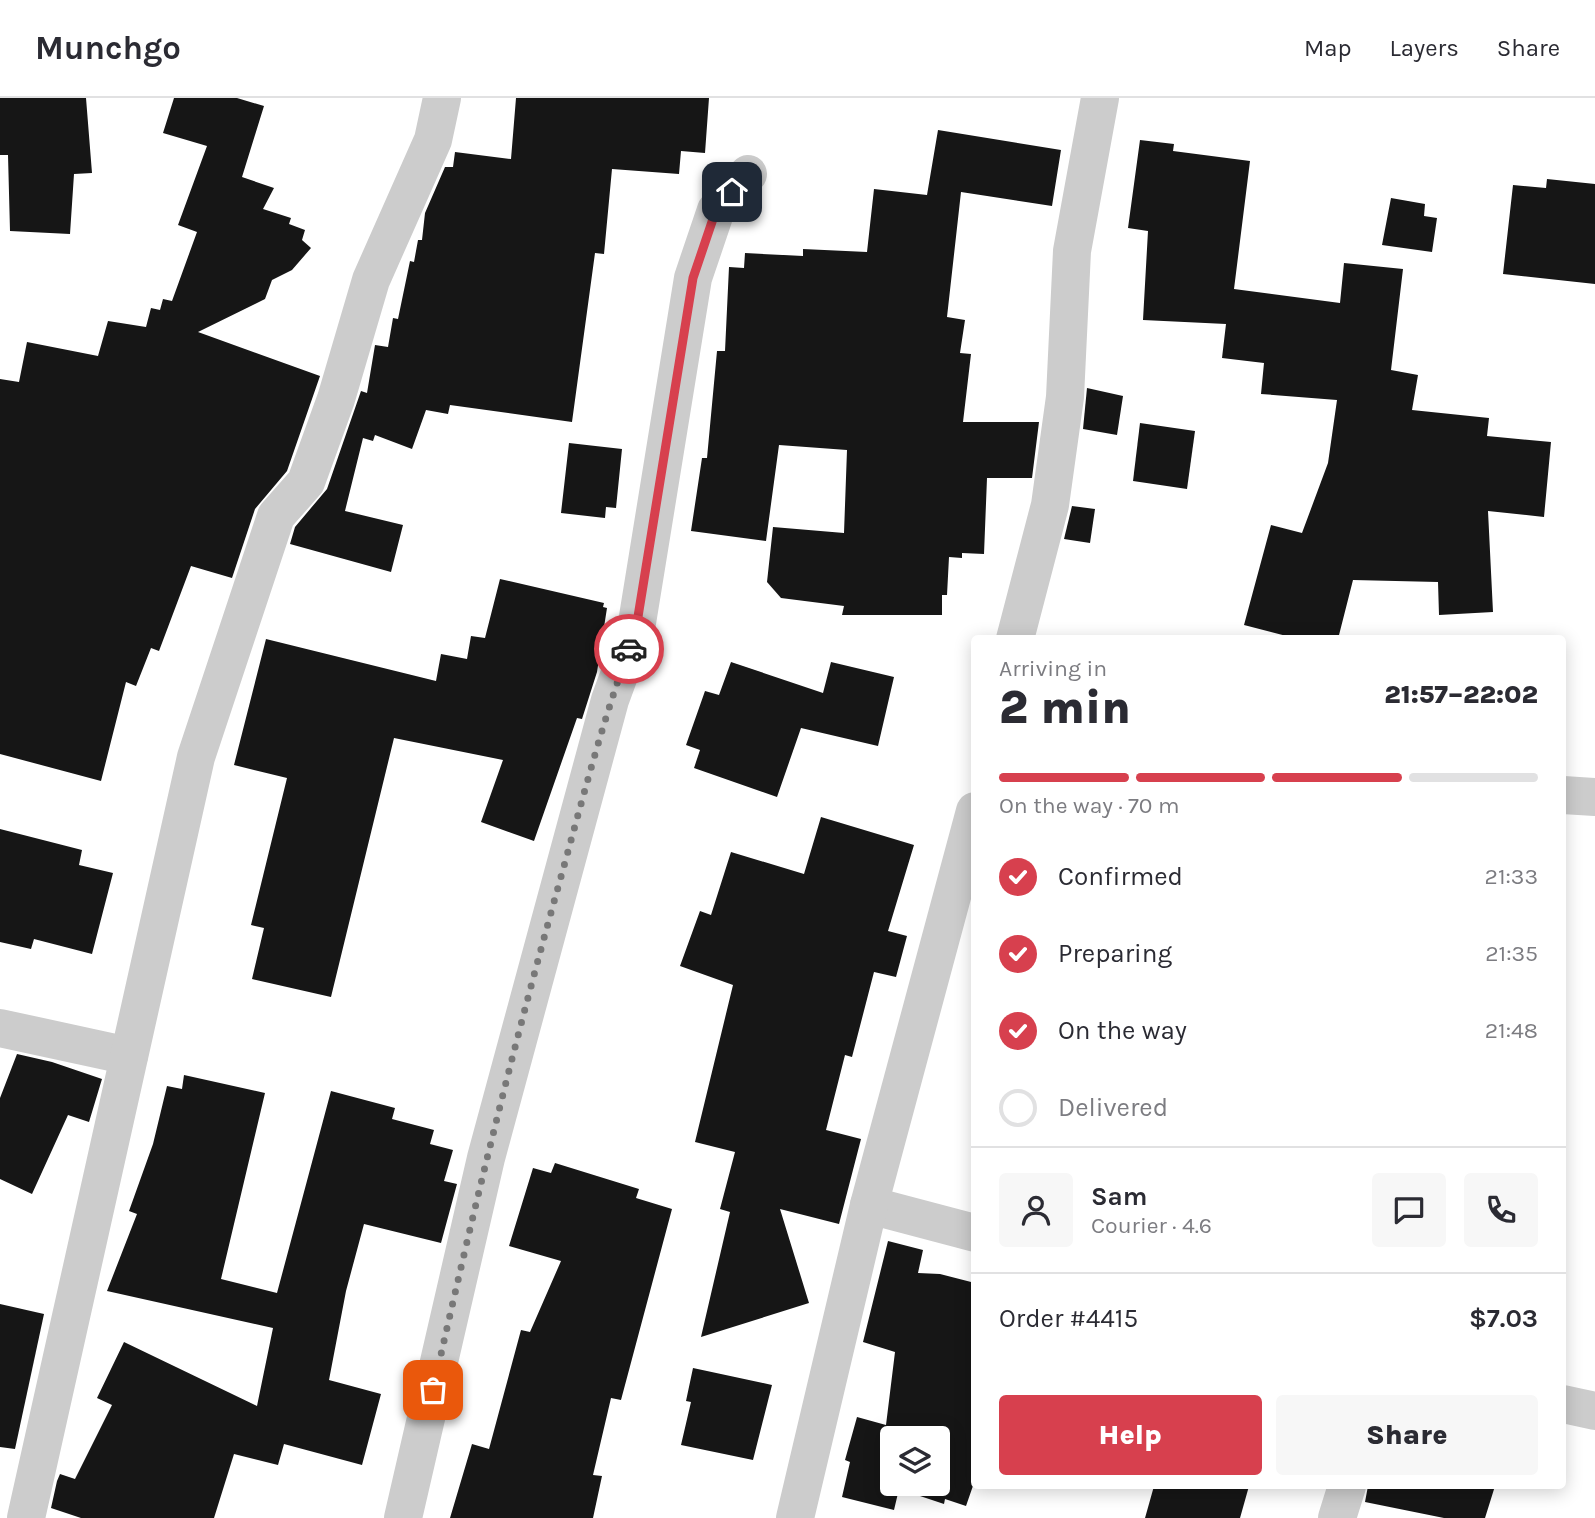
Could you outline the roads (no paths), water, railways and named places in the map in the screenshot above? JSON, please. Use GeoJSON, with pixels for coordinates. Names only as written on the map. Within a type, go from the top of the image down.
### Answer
{"type":"FeatureCollection","features":[{"type":"Feature","properties":{"kind":"street"},"geometry":{"type":"LineString","coordinates":[[26,1518],[196,757],[276,516],[306,482],[336,398],[371,280],[433,140],[442,98]]}},
{"type":"Feature","properties":{"kind":"street"},"geometry":{"type":"LineString","coordinates":[[1016,635],[1050,505],[1065,397],[1072,251],[1100,98]]}},
{"type":"Feature","properties":{"kind":"street"},"geometry":{"type":"LineString","coordinates":[[403,1518],[486,1158],[610,700],[636,629],[693,278],[716,210],[747,174]]}},
{"type":"Feature","properties":{"kind":"street"},"geometry":{"type":"LineString","coordinates":[[1566,795],[1595,797]]}},
{"type":"Feature","properties":{"kind":"street"},"geometry":{"type":"LineString","coordinates":[[795,1518],[869,1205],[971,826]]}},
{"type":"Feature","properties":{"kind":"street"},"geometry":{"type":"LineString","coordinates":[[0,1028],[129,1056]]}},
{"type":"Feature","properties":{"kind":"street"},"geometry":{"type":"LineString","coordinates":[[869,1205],[971,1232]]}},
{"type":"Feature","properties":{"kind":"street"},"geometry":{"type":"LineString","coordinates":[[1566,1405],[1595,1411]]}},
{"type":"Feature","properties":{"kind":"street"},"geometry":{"type":"LineString","coordinates":[[1338,1518],[1346,1489]]}}]}
